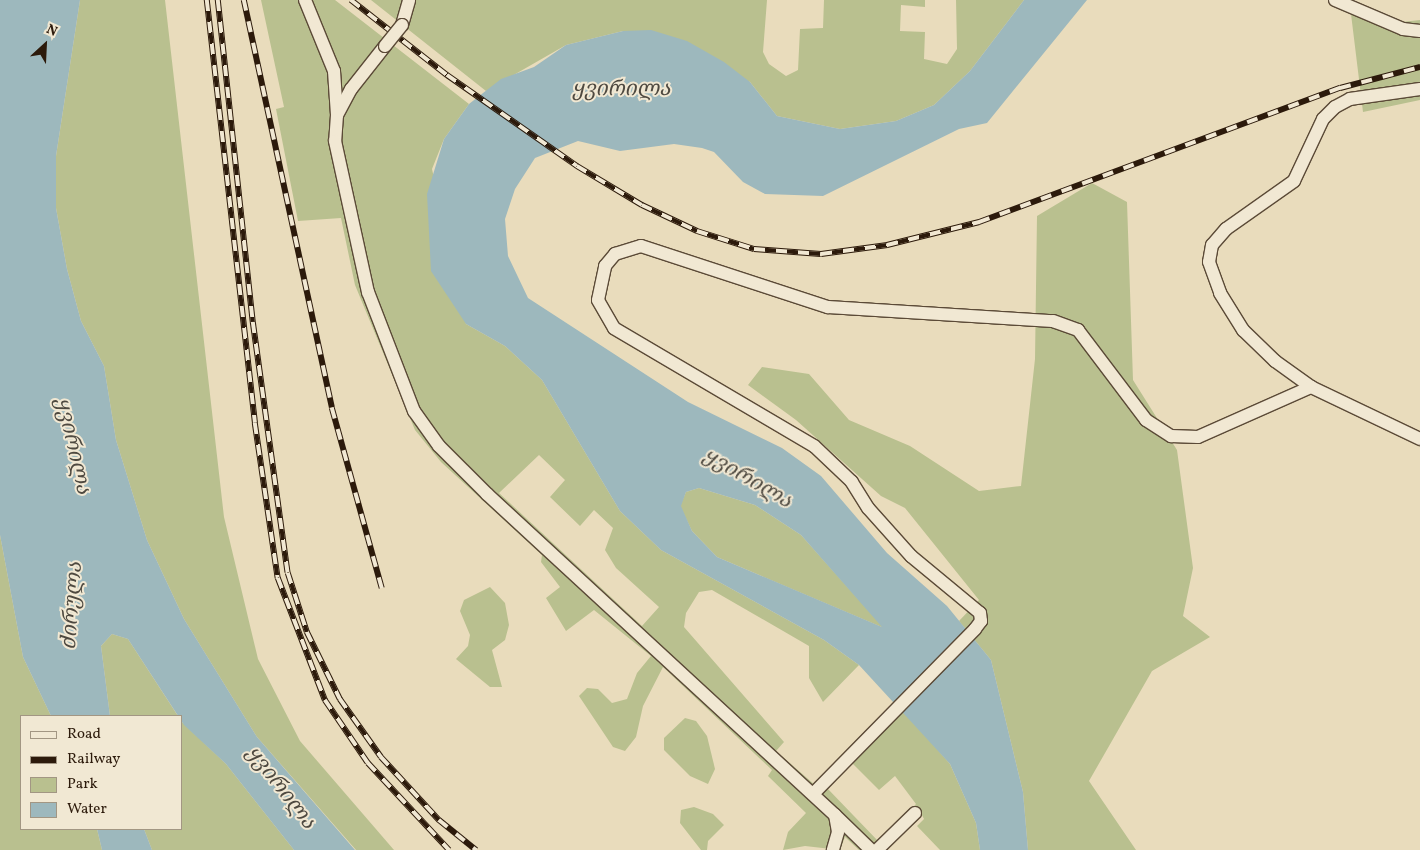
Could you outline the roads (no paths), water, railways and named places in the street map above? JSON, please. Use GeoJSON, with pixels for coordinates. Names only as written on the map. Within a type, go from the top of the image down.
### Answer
{"type":"FeatureCollection","features":[{"type":"Feature","properties":{"kind":"street"},"geometry":{"type":"LineString","coordinates":[[306,0],[334,71],[337,115],[335,141],[368,292],[414,411],[439,446],[596,598],[813,794],[871,850]]}},
{"type":"Feature","properties":{"kind":"street"},"geometry":{"type":"LineString","coordinates":[[337,115],[351,88],[402,25],[409,0]]}},
{"type":"Feature","properties":{"kind":"street"},"geometry":{"type":"LineString","coordinates":[[1335,0],[1403,29],[1420,30]]}},
{"type":"Feature","properties":{"kind":"street"},"geometry":{"type":"LineString","coordinates":[[1420,89],[1350,99],[1335,107],[1323,119],[1294,181],[1226,229],[1212,246],[1209,262],[1220,293],[1243,330],[1311,387],[1420,439]]}},
{"type":"Feature","properties":{"kind":"street"},"geometry":{"type":"LineString","coordinates":[[813,794],[891,719],[981,621],[971,602],[911,556],[828,457],[776,420],[667,362],[614,328],[598,300],[605,266],[615,254],[640,246],[763,289],[828,306],[1053,321],[1078,330],[1146,420],[1171,436],[1198,437],[1311,387]]}},
{"type":"Feature","properties":{"kind":"street"},"geometry":{"type":"LineString","coordinates":[[877,850],[915,812]]}},
{"type":"Feature","properties":{"kind":"street"},"geometry":{"type":"LineString","coordinates":[[833,850],[838,832],[835,816]]}},
{"type":"Feature","properties":{"kind":"water","name":"ყვირილა"},"geometry":{"type":"Polygon","coordinates":[[[0,0],[80,0],[56,156],[56,208],[67,269],[81,321],[104,366],[116,440],[147,540],[184,619],[257,737],[355,850],[294,850],[226,764],[184,725],[182,715],[177,715],[128,639],[112,634],[101,646],[110,715],[51,715],[23,657],[0,535],[0,0]]]}},
{"type":"Feature","properties":{"kind":"water","name":"ყვირილა"},"geometry":{"type":"Polygon","coordinates":[[[1024,0],[1087,0],[987,123],[959,129],[823,196],[765,194],[743,182],[714,152],[702,148],[674,144],[620,151],[578,141],[535,158],[515,189],[505,219],[508,256],[528,298],[688,402],[782,448],[821,476],[887,553],[947,606],[991,660],[1023,792],[1028,850],[980,850],[976,823],[950,764],[859,665],[824,640],[661,550],[620,511],[542,380],[505,346],[466,324],[431,271],[427,194],[444,139],[469,104],[501,79],[534,67],[566,45],[623,31],[651,30],[687,41],[724,62],[750,82],[777,116],[840,129],[896,121],[934,105],[970,71],[1024,0]],[[699,488],[686,492],[681,506],[692,531],[717,557],[882,627],[801,535],[755,505],[699,488]]]}},
{"type":"Feature","properties":{"kind":"water"},"geometry":{"type":"Polygon","coordinates":[[[97,830],[144,830],[152,850],[102,850],[97,830]]]}},
{"type":"Feature","properties":{"kind":"railway"},"geometry":{"type":"LineString","coordinates":[[207,0],[255,423],[278,578],[325,700],[368,763],[449,850]]}},
{"type":"Feature","properties":{"kind":"railway"},"geometry":{"type":"LineString","coordinates":[[218,0],[253,322],[288,573],[307,632],[340,699],[381,757],[439,820],[476,850]]}},
{"type":"Feature","properties":{"kind":"railway"},"geometry":{"type":"LineString","coordinates":[[244,0],[332,408],[382,588]]}},
{"type":"Feature","properties":{"kind":"railway"},"geometry":{"type":"LineString","coordinates":[[351,0],[447,75],[577,166],[642,205],[697,231],[754,249],[821,254],[887,245],[979,222],[1340,88],[1420,67]]}},
{"type":"Feature","properties":{"kind":"water label","name":"ძირულა"},"geometry":{"type":"Point","coordinates":[73,606]}}]}
